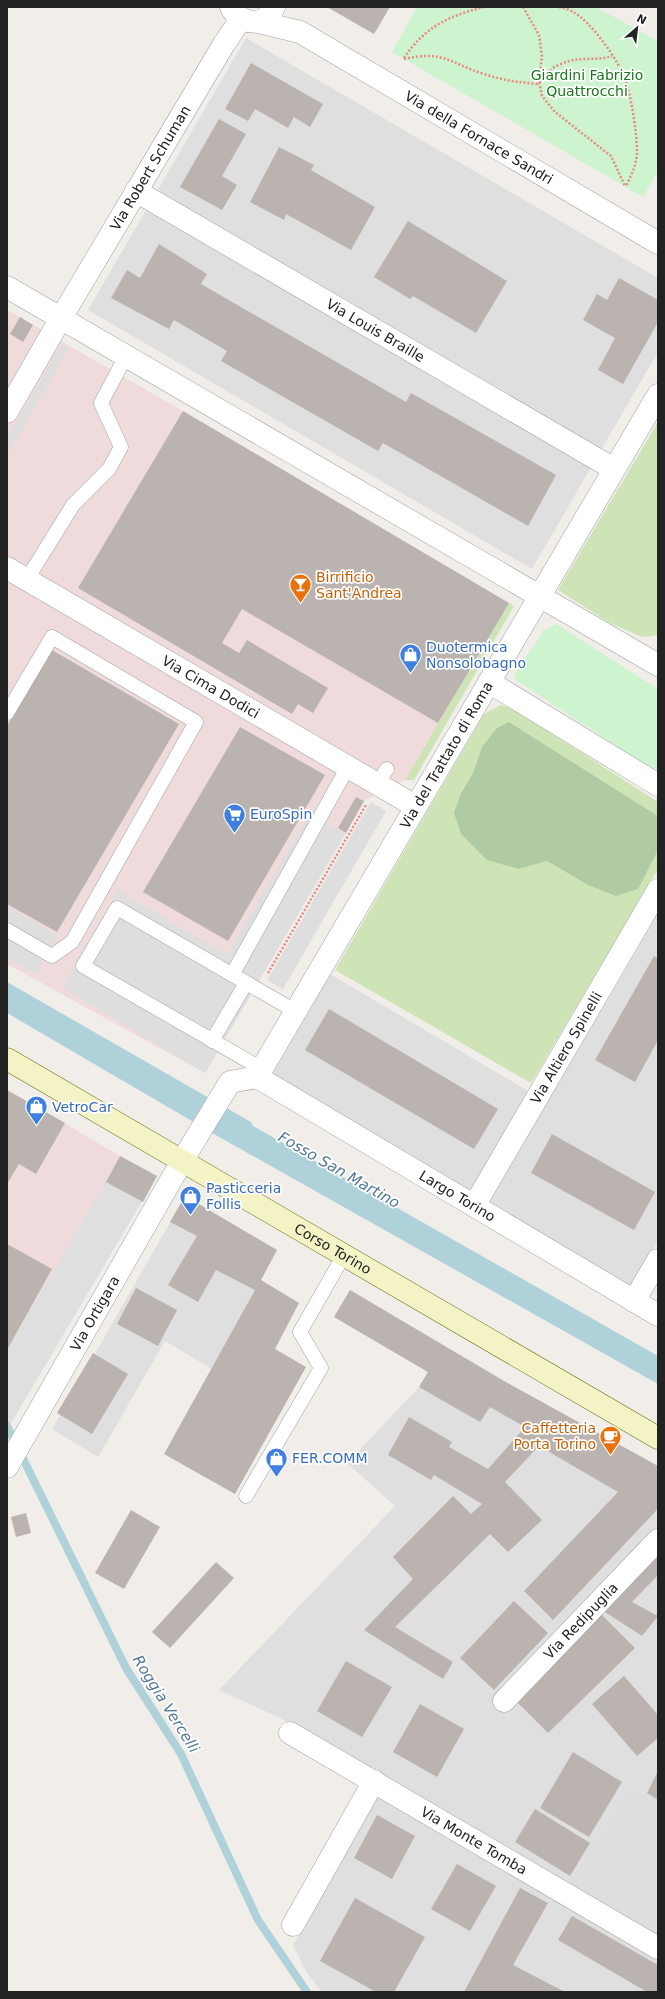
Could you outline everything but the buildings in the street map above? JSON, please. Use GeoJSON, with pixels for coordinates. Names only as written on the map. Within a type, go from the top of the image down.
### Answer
{"type":"FeatureCollection","features":[{"type":"Feature","properties":{"kind":"main road","name":"Corso Torino"},"geometry":{"type":"LineString","coordinates":[[7,1059],[658,1438]]}},
{"type":"Feature","properties":{"kind":"street","name":"Via Robert Schuman"},"geometry":{"type":"LineString","coordinates":[[7,412],[61,318],[224,44],[243,16],[269,16],[274,7]]}},
{"type":"Feature","properties":{"kind":"street","name":"Via della Fornace Sandri"},"geometry":{"type":"LineString","coordinates":[[282,7],[300,32]]}},
{"type":"Feature","properties":{"kind":"street","name":"Via della Fornace Sandri"},"geometry":{"type":"LineString","coordinates":[[243,16],[300,32],[658,243]]}},
{"type":"Feature","properties":{"kind":"street","name":"Via Louis Braille"},"geometry":{"type":"LineString","coordinates":[[136,191],[614,469]]}},
{"type":"Feature","properties":{"kind":"street"},"geometry":{"type":"LineString","coordinates":[[7,287],[658,665]]}},
{"type":"Feature","properties":{"kind":"street","name":"Via del Trattato di Roma"},"geometry":{"type":"LineString","coordinates":[[259,1073],[658,395]]}},
{"type":"Feature","properties":{"kind":"street","name":"Via Cima Dodici"},"geometry":{"type":"LineString","coordinates":[[7,568],[348,767],[382,777],[415,806]]}},
{"type":"Feature","properties":{"kind":"street"},"geometry":{"type":"LineString","coordinates":[[489,682],[658,785]]}},
{"type":"Feature","properties":{"kind":"street","name":"Via Altiero Spinelli"},"geometry":{"type":"LineString","coordinates":[[474,1206],[658,890]]}},
{"type":"Feature","properties":{"kind":"street","name":"Largo Torino"},"geometry":{"type":"LineString","coordinates":[[259,1073],[474,1206],[658,1315]]}},
{"type":"Feature","properties":{"kind":"street","name":"Via Ortigara"},"geometry":{"type":"LineString","coordinates":[[7,1467],[182,1161],[221,1096],[230,1082],[259,1073]]}},
{"type":"Feature","properties":{"kind":"street"},"geometry":{"type":"LineString","coordinates":[[634,1301],[658,1260]]}},
{"type":"Feature","properties":{"kind":"street","name":"Via Redipuglia"},"geometry":{"type":"LineString","coordinates":[[504,1701],[658,1540]]}},
{"type":"Feature","properties":{"kind":"street","name":"Via Monte Tomba"},"geometry":{"type":"LineString","coordinates":[[290,1733],[658,1948]]}},
{"type":"Feature","properties":{"kind":"street"},"geometry":{"type":"LineString","coordinates":[[293,1925],[374,1781]]}},
{"type":"Feature","properties":{"kind":"lane"},"geometry":{"type":"LineString","coordinates":[[27,579],[73,505],[109,469],[121,447],[101,403],[126,356]]}},
{"type":"Feature","properties":{"kind":"lane"},"geometry":{"type":"LineString","coordinates":[[7,713],[52,637],[196,722],[72,942],[52,956],[7,930]]}},
{"type":"Feature","properties":{"kind":"lane"},"geometry":{"type":"LineString","coordinates":[[232,975],[348,767]]}},
{"type":"Feature","properties":{"kind":"lane"},"geometry":{"type":"LineString","coordinates":[[259,1073],[212,1040],[83,966],[116,908],[295,1011]]}},
{"type":"Feature","properties":{"kind":"lane"},"geometry":{"type":"LineString","coordinates":[[212,1040],[246,983]]}},
{"type":"Feature","properties":{"kind":"lane"},"geometry":{"type":"LineString","coordinates":[[246,1496],[321,1368],[300,1332],[344,1255]]}},
{"type":"Feature","properties":{"kind":"path"},"geometry":{"type":"LineString","coordinates":[[484,7],[460,13],[431,28],[414,45],[404,59],[422,55],[439,56],[501,80],[536,84],[540,82],[553,68],[570,61],[587,58],[603,59],[612,56]]}},
{"type":"Feature","properties":{"kind":"path"},"geometry":{"type":"LineString","coordinates":[[523,7],[539,35],[542,56],[540,82],[542,96],[555,112],[611,156],[625,186],[633,172],[637,155],[633,114],[625,78],[591,26],[573,12],[559,7]]}},
{"type":"Feature","properties":{"kind":"path"},"geometry":{"type":"LineString","coordinates":[[264,979],[366,804]]}},
{"type":"Feature","properties":{"kind":"shaded area"},"geometry":{"type":"Polygon","coordinates":[[[246,38],[658,278],[658,352],[532,569],[88,310],[246,38]]]}},
{"type":"Feature","properties":{"kind":"shaded area"},"geometry":{"type":"Polygon","coordinates":[[[7,310],[183,411],[509,603],[405,780],[364,801],[205,1073],[7,964],[7,310]]]}},
{"type":"Feature","properties":{"kind":"shaded area"},"geometry":{"type":"Polygon","coordinates":[[[62,344],[69,348],[7,456],[7,439],[62,344]]]}},
{"type":"Feature","properties":{"kind":"shaded area"},"geometry":{"type":"Polygon","coordinates":[[[371,802],[386,811],[283,989],[267,980],[371,802]]]}},
{"type":"Feature","properties":{"kind":"shaded area"},"geometry":{"type":"Polygon","coordinates":[[[309,815],[346,833],[205,1073],[62,987],[118,890],[227,955],[309,815]]]}},
{"type":"Feature","properties":{"kind":"shaded area"},"geometry":{"type":"Polygon","coordinates":[[[7,907],[58,935],[36,974],[7,958],[7,907]]]}},
{"type":"Feature","properties":{"kind":"shaded area"},"geometry":{"type":"Polygon","coordinates":[[[658,914],[658,1240],[630,1287],[489,1202],[658,914]]]}},
{"type":"Feature","properties":{"kind":"shaded area"},"geometry":{"type":"Polygon","coordinates":[[[330,974],[530,1092],[471,1195],[271,1077],[330,974]]]}},
{"type":"Feature","properties":{"kind":"shaded area"},"geometry":{"type":"Polygon","coordinates":[[[18,1096],[120,1156],[7,1350],[7,1114],[18,1096]]]}},
{"type":"Feature","properties":{"kind":"shaded area"},"geometry":{"type":"Polygon","coordinates":[[[120,1156],[157,1176],[7,1430],[7,1350],[120,1156]]]}},
{"type":"Feature","properties":{"kind":"shaded area"},"geometry":{"type":"Polygon","coordinates":[[[185,1196],[277,1250],[212,1369],[165,1341],[98,1457],[52,1429],[185,1196]]]}},
{"type":"Feature","properties":{"kind":"shaded area"},"geometry":{"type":"Polygon","coordinates":[[[350,1290],[504,1381],[658,1466],[658,1940],[280,1718],[219,1690],[395,1506],[347,1463],[419,1387],[428,1372],[334,1317],[350,1290]]]}},
{"type":"Feature","properties":{"kind":"shaded area"},"geometry":{"type":"Polygon","coordinates":[[[629,1790],[658,1807],[658,1936],[573,1883],[629,1790]]]}},
{"type":"Feature","properties":{"kind":"shaded area"},"geometry":{"type":"Polygon","coordinates":[[[380,1792],[658,1957],[658,1992],[322,1992],[307,1973],[293,1945],[380,1792]]]}},
{"type":"Feature","properties":{"kind":"green space","name":"Giardini Fabrizio Quattrocchi"},"geometry":{"type":"Polygon","coordinates":[[[417,7],[596,7],[658,41],[658,171],[643,197],[392,52],[417,7]]]}},
{"type":"Feature","properties":{"kind":"green space"},"geometry":{"type":"Polygon","coordinates":[[[658,422],[658,635],[642,637],[608,622],[558,590],[658,422]]]}},
{"type":"Feature","properties":{"kind":"green space"},"geometry":{"type":"Polygon","coordinates":[[[509,603],[514,606],[414,780],[405,780],[509,603]]]}},
{"type":"Feature","properties":{"kind":"green space"},"geometry":{"type":"Polygon","coordinates":[[[556,624],[658,689],[658,773],[514,679],[517,669],[545,630],[556,624]]]}},
{"type":"Feature","properties":{"kind":"green space"},"geometry":{"type":"Polygon","coordinates":[[[501,705],[515,710],[658,802],[658,816],[509,722],[482,747],[473,773],[461,793],[519,869],[547,861],[588,885],[653,858],[658,850],[658,869],[531,1083],[335,970],[484,714],[501,705]]]}},
{"type":"Feature","properties":{"kind":"green space"},"geometry":{"type":"Polygon","coordinates":[[[509,722],[658,816],[658,850],[638,889],[616,896],[588,885],[547,861],[519,869],[487,860],[461,834],[454,813],[461,793],[473,773],[482,747],[497,728],[509,722]]]}},
{"type":"Feature","properties":{"kind":"water"},"geometry":{"type":"Polygon","coordinates":[[[7,982],[251,1122],[253,1126],[658,1356],[658,1384],[214,1134],[7,1013],[7,982]]]}},
{"type":"Feature","properties":{"kind":"waterway","name":"Roggia Vercelli"},"geometry":{"type":"LineString","coordinates":[[7,1426],[126,1668],[181,1754],[258,1920],[307,1992]]}},
{"type":"Feature","properties":{"kind":"place","name":"Birrificio Sant'Andrea"},"geometry":{"type":"Point","coordinates":[300,604]}},
{"type":"Feature","properties":{"kind":"place","name":"Duotermica Nonsolobagno"},"geometry":{"type":"Point","coordinates":[411,674]}},
{"type":"Feature","properties":{"kind":"place","name":"EuroSpin"},"geometry":{"type":"Point","coordinates":[234,834]}},
{"type":"Feature","properties":{"kind":"place","name":"VetroCar"},"geometry":{"type":"Point","coordinates":[37,1126]}},
{"type":"Feature","properties":{"kind":"place","name":"Pasticceria Follis"},"geometry":{"type":"Point","coordinates":[190,1216]}},
{"type":"Feature","properties":{"kind":"place","name":"Caffetteria Porta Torino"},"geometry":{"type":"Point","coordinates":[611,1456]}},
{"type":"Feature","properties":{"kind":"place","name":"FER.COMM"},"geometry":{"type":"Point","coordinates":[276,1478]}},
{"type":"Feature","properties":{"kind":"water label","name":"Fosso San Martino"},"geometry":{"type":"Point","coordinates":[339,1170]}}]}
